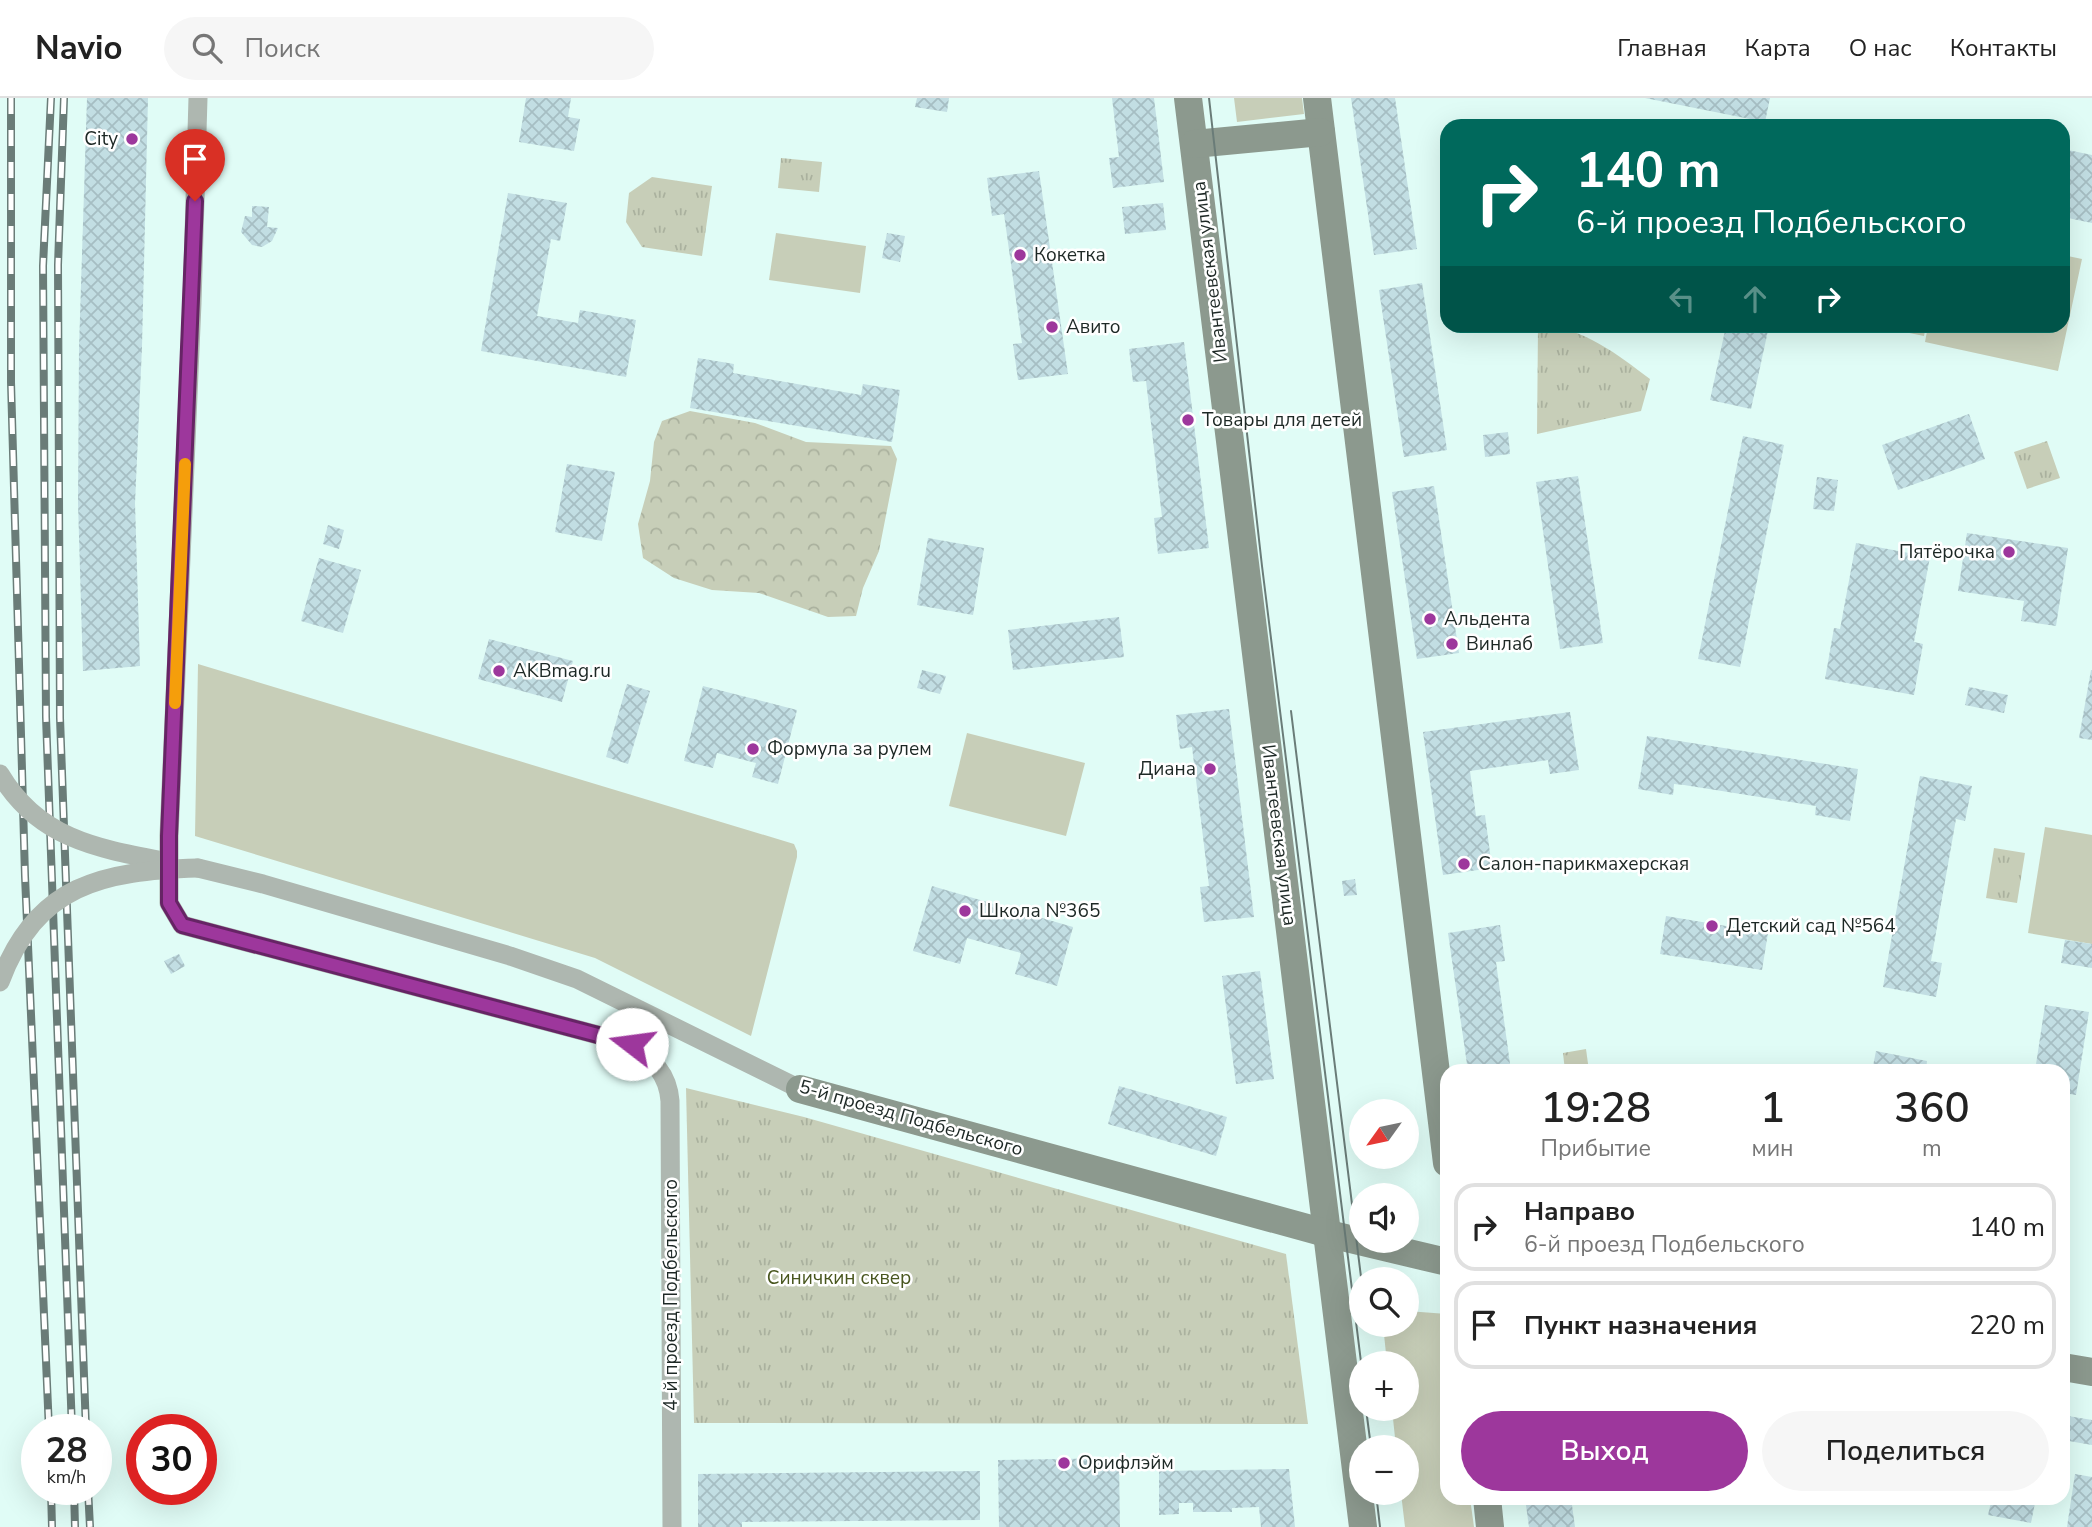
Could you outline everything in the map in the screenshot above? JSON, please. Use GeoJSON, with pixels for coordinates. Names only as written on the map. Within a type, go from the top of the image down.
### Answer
{"type":"FeatureCollection","features":[{"type":"Feature","properties":{"kind":"street","name":"4-й проезд Подбельского"},"geometry":{"type":"LineString","coordinates":[[198,98],[192,317],[169,836],[169,903],[182,925],[632,1044],[658,1065],[669,1094],[672,1527]]}},
{"type":"Feature","properties":{"kind":"street","name":"Ивантеевская улица"},"geometry":{"type":"LineString","coordinates":[[1188,98],[1363,1527]]}},
{"type":"Feature","properties":{"kind":"street"},"geometry":{"type":"LineString","coordinates":[[1317,98],[1440,1106]]}},
{"type":"Feature","properties":{"kind":"street"},"geometry":{"type":"LineString","coordinates":[[1194,144],[1321,132]]}},
{"type":"Feature","properties":{"kind":"street"},"geometry":{"type":"LineString","coordinates":[[0,774],[20,804],[51,829],[67,837],[81,843],[198,868]]}},
{"type":"Feature","properties":{"kind":"street"},"geometry":{"type":"LineString","coordinates":[[0,982],[7,962],[29,927],[48,907],[71,891],[119,874],[198,868]]}},
{"type":"Feature","properties":{"kind":"street","name":"5-й проезд Подбельского"},"geometry":{"type":"LineString","coordinates":[[198,868],[263,884],[510,956],[577,979],[800,1089],[1329,1234],[1440,1260]]}},
{"type":"Feature","properties":{"kind":"street"},"geometry":{"type":"LineString","coordinates":[[2070,1368],[2092,1372]]}},
{"type":"Feature","properties":{"kind":"street"},"geometry":{"type":"LineString","coordinates":[[1488,1505],[1490,1527]]}},
{"type":"Feature","properties":{"kind":"green space"},"geometry":{"type":"Polygon","coordinates":[[[1234,98],[1302,98],[1304,114],[1237,122],[1234,98]]]}},
{"type":"Feature","properties":{"kind":"green space"},"geometry":{"type":"Polygon","coordinates":[[[781,158],[822,162],[819,192],[778,188],[781,158]]]}},
{"type":"Feature","properties":{"kind":"green space"},"geometry":{"type":"Polygon","coordinates":[[[652,177],[712,186],[702,256],[642,247],[626,222],[629,193],[652,177]]]}},
{"type":"Feature","properties":{"kind":"green space"},"geometry":{"type":"Polygon","coordinates":[[[776,233],[866,246],[860,293],[769,280],[776,233]]]}},
{"type":"Feature","properties":{"kind":"green space"},"geometry":{"type":"Polygon","coordinates":[[[2070,256],[2082,259],[2070,315],[2070,256]]]}},
{"type":"Feature","properties":{"kind":"green space"},"geometry":{"type":"Polygon","coordinates":[[[1538,333],[1576,333],[1584,336],[1612,351],[1650,379],[1641,411],[1537,434],[1538,333]]]}},
{"type":"Feature","properties":{"kind":"green space"},"geometry":{"type":"Polygon","coordinates":[[[1927,333],[2066,333],[2058,371],[1925,342],[1927,333]]]}},
{"type":"Feature","properties":{"kind":"green space"},"geometry":{"type":"Polygon","coordinates":[[[690,411],[755,423],[806,442],[891,446],[897,459],[879,551],[863,588],[856,616],[828,617],[759,593],[712,590],[674,578],[643,558],[638,524],[650,481],[654,442],[662,421],[690,411]]]}},
{"type":"Feature","properties":{"kind":"green space"},"geometry":{"type":"Polygon","coordinates":[[[2047,441],[2060,478],[2027,489],[2014,452],[2047,441]]]}},
{"type":"Feature","properties":{"kind":"green space"},"geometry":{"type":"Polygon","coordinates":[[[198,664],[794,844],[797,857],[751,1036],[595,958],[195,836],[198,664]]]}},
{"type":"Feature","properties":{"kind":"green space"},"geometry":{"type":"Polygon","coordinates":[[[967,733],[1085,763],[1066,836],[949,806],[967,733]]]}},
{"type":"Feature","properties":{"kind":"green space"},"geometry":{"type":"Polygon","coordinates":[[[2045,827],[2092,835],[2092,944],[2028,933],[2045,827]]]}},
{"type":"Feature","properties":{"kind":"green space"},"geometry":{"type":"Polygon","coordinates":[[[1994,848],[2025,853],[2017,903],[1986,898],[1994,848]]]}},
{"type":"Feature","properties":{"kind":"green space"},"geometry":{"type":"Polygon","coordinates":[[[1586,1049],[1588,1064],[1564,1064],[1563,1053],[1586,1049]]]}},
{"type":"Feature","properties":{"kind":"green space","name":"Синичкин сквер"},"geometry":{"type":"Polygon","coordinates":[[[686,1088],[804,1117],[1286,1254],[1308,1424],[694,1423],[686,1088]]]}},
{"type":"Feature","properties":{"kind":"green space"},"geometry":{"type":"Polygon","coordinates":[[[1419,1312],[1440,1313],[1440,1505],[1471,1505],[1474,1527],[1405,1527],[1402,1505],[1419,1505],[1419,1435],[1395,1435],[1393,1421],[1419,1421],[1419,1351],[1386,1351],[1384,1337],[1419,1337],[1419,1312]]]}},
{"type":"Feature","properties":{"kind":"building"},"geometry":{"type":"Polygon","coordinates":[[[87,98],[148,98],[135,503],[140,666],[83,671],[78,503],[79,348],[87,98]]]}},
{"type":"Feature","properties":{"kind":"building"},"geometry":{"type":"Polygon","coordinates":[[[526,98],[571,98],[568,117],[580,119],[574,151],[519,142],[526,98]]]}},
{"type":"Feature","properties":{"kind":"building"},"geometry":{"type":"Polygon","coordinates":[[[917,98],[949,98],[947,112],[915,107],[917,98]]]}},
{"type":"Feature","properties":{"kind":"building"},"geometry":{"type":"Polygon","coordinates":[[[1112,98],[1154,98],[1164,182],[1113,188],[1109,158],[1119,157],[1112,98]]]}},
{"type":"Feature","properties":{"kind":"building"},"geometry":{"type":"Polygon","coordinates":[[[1351,98],[1395,98],[1417,249],[1374,255],[1351,98]]]}},
{"type":"Feature","properties":{"kind":"building"},"geometry":{"type":"Polygon","coordinates":[[[1645,98],[1770,98],[1766,119],[1750,119],[1645,98]]]}},
{"type":"Feature","properties":{"kind":"building"},"geometry":{"type":"Polygon","coordinates":[[[2070,150],[2092,155],[2092,223],[2070,218],[2070,150]]]}},
{"type":"Feature","properties":{"kind":"building"},"geometry":{"type":"Polygon","coordinates":[[[1039,171],[1068,374],[1018,380],[1013,344],[1022,343],[1004,214],[992,216],[987,178],[1039,171]]]}},
{"type":"Feature","properties":{"kind":"building"},"geometry":{"type":"Polygon","coordinates":[[[508,193],[567,203],[560,241],[551,239],[537,316],[578,323],[580,310],[636,320],[626,377],[481,351],[508,193]]]}},
{"type":"Feature","properties":{"kind":"building"},"geometry":{"type":"Polygon","coordinates":[[[1163,203],[1166,230],[1125,234],[1122,207],[1163,203]]]}},
{"type":"Feature","properties":{"kind":"building"},"geometry":{"type":"Polygon","coordinates":[[[252,206],[269,207],[267,227],[278,228],[272,241],[262,247],[252,245],[241,232],[245,216],[252,217],[252,206]]]}},
{"type":"Feature","properties":{"kind":"building"},"geometry":{"type":"Polygon","coordinates":[[[887,233],[905,236],[900,262],[882,258],[887,233]]]}},
{"type":"Feature","properties":{"kind":"building"},"geometry":{"type":"Polygon","coordinates":[[[1422,283],[1447,450],[1404,457],[1379,290],[1422,283]]]}},
{"type":"Feature","properties":{"kind":"building"},"geometry":{"type":"Polygon","coordinates":[[[1724,333],[1767,333],[1751,409],[1710,400],[1724,333]]]}},
{"type":"Feature","properties":{"kind":"building"},"geometry":{"type":"Polygon","coordinates":[[[1184,342],[1209,548],[1158,554],[1154,518],[1162,517],[1146,381],[1133,382],[1129,349],[1184,342]]]}},
{"type":"Feature","properties":{"kind":"building"},"geometry":{"type":"Polygon","coordinates":[[[698,358],[734,364],[733,373],[861,395],[863,384],[900,390],[892,442],[690,408],[698,358]]]}},
{"type":"Feature","properties":{"kind":"building"},"geometry":{"type":"Polygon","coordinates":[[[1969,414],[1985,459],[1898,490],[1882,445],[1969,414]]]}},
{"type":"Feature","properties":{"kind":"building"},"geometry":{"type":"Polygon","coordinates":[[[1508,432],[1510,454],[1485,457],[1483,435],[1508,432]]]}},
{"type":"Feature","properties":{"kind":"building"},"geometry":{"type":"Polygon","coordinates":[[[1743,436],[1784,445],[1740,667],[1698,659],[1743,436]]]}},
{"type":"Feature","properties":{"kind":"building"},"geometry":{"type":"Polygon","coordinates":[[[567,464],[615,472],[602,541],[555,532],[567,464]]]}},
{"type":"Feature","properties":{"kind":"building"},"geometry":{"type":"Polygon","coordinates":[[[1578,476],[1603,643],[1560,649],[1536,482],[1578,476]]]}},
{"type":"Feature","properties":{"kind":"building"},"geometry":{"type":"Polygon","coordinates":[[[1817,477],[1838,480],[1834,511],[1813,509],[1817,477]]]}},
{"type":"Feature","properties":{"kind":"building"},"geometry":{"type":"Polygon","coordinates":[[[1434,486],[1459,653],[1417,659],[1392,492],[1434,486]]]}},
{"type":"Feature","properties":{"kind":"building"},"geometry":{"type":"Polygon","coordinates":[[[328,525],[344,530],[339,549],[323,544],[328,525]]]}},
{"type":"Feature","properties":{"kind":"building"},"geometry":{"type":"Polygon","coordinates":[[[1967,533],[2068,548],[2056,626],[2021,621],[2024,601],[1958,591],[1967,533]]]}},
{"type":"Feature","properties":{"kind":"building"},"geometry":{"type":"Polygon","coordinates":[[[928,538],[984,548],[973,615],[917,605],[928,538]]]}},
{"type":"Feature","properties":{"kind":"building"},"geometry":{"type":"Polygon","coordinates":[[[1856,543],[1930,557],[1914,642],[1923,644],[1914,695],[1825,679],[1834,628],[1840,629],[1856,543]]]}},
{"type":"Feature","properties":{"kind":"building"},"geometry":{"type":"Polygon","coordinates":[[[319,558],[361,570],[343,633],[301,621],[319,558]]]}},
{"type":"Feature","properties":{"kind":"building"},"geometry":{"type":"Polygon","coordinates":[[[1119,617],[1124,657],[1013,670],[1008,630],[1119,617]]]}},
{"type":"Feature","properties":{"kind":"building"},"geometry":{"type":"Polygon","coordinates":[[[489,639],[573,661],[562,702],[478,679],[489,639]]]}},
{"type":"Feature","properties":{"kind":"building"},"geometry":{"type":"Polygon","coordinates":[[[922,670],[946,676],[940,694],[917,688],[922,670]]]}},
{"type":"Feature","properties":{"kind":"building"},"geometry":{"type":"Polygon","coordinates":[[[2092,670],[2092,740],[2079,738],[2092,670]]]}},
{"type":"Feature","properties":{"kind":"building"},"geometry":{"type":"Polygon","coordinates":[[[627,684],[650,691],[628,764],[606,757],[627,684]]]}},
{"type":"Feature","properties":{"kind":"building"},"geometry":{"type":"Polygon","coordinates":[[[703,686],[797,710],[778,784],[752,777],[756,763],[717,753],[713,768],[684,761],[703,686]]]}},
{"type":"Feature","properties":{"kind":"building"},"geometry":{"type":"Polygon","coordinates":[[[1969,687],[2008,695],[2004,713],[1965,705],[1969,687]]]}},
{"type":"Feature","properties":{"kind":"building"},"geometry":{"type":"Polygon","coordinates":[[[1229,709],[1254,917],[1204,922],[1200,887],[1209,886],[1192,747],[1180,749],[1176,715],[1229,709]]]}},
{"type":"Feature","properties":{"kind":"building"},"geometry":{"type":"Polygon","coordinates":[[[1570,712],[1579,770],[1550,774],[1548,760],[1470,771],[1476,816],[1485,815],[1492,868],[1443,875],[1423,732],[1570,712]]]}},
{"type":"Feature","properties":{"kind":"building"},"geometry":{"type":"Polygon","coordinates":[[[1647,736],[1858,769],[1850,821],[1815,815],[1816,806],[1684,785],[1674,784],[1673,795],[1638,789],[1647,736]]]}},
{"type":"Feature","properties":{"kind":"building"},"geometry":{"type":"Polygon","coordinates":[[[1920,776],[1972,786],[1965,821],[1956,819],[1931,961],[1942,963],[1936,997],[1883,987],[1920,776]]]}},
{"type":"Feature","properties":{"kind":"building"},"geometry":{"type":"Polygon","coordinates":[[[1355,879],[1357,895],[1344,896],[1342,881],[1355,879]]]}},
{"type":"Feature","properties":{"kind":"building"},"geometry":{"type":"Polygon","coordinates":[[[932,886],[1073,927],[1057,986],[1015,974],[1021,953],[967,938],[960,964],[913,951],[932,886]]]}},
{"type":"Feature","properties":{"kind":"building"},"geometry":{"type":"Polygon","coordinates":[[[1666,916],[1768,933],[1762,970],[1660,954],[1666,916]]]}},
{"type":"Feature","properties":{"kind":"building"},"geometry":{"type":"Polygon","coordinates":[[[1500,925],[1505,961],[1496,962],[1510,1064],[1467,1064],[1448,933],[1500,925]]]}},
{"type":"Feature","properties":{"kind":"building"},"geometry":{"type":"Polygon","coordinates":[[[2065,940],[2092,944],[2092,968],[2061,963],[2065,940]]]}},
{"type":"Feature","properties":{"kind":"building"},"geometry":{"type":"Polygon","coordinates":[[[179,954],[185,966],[171,974],[164,961],[179,954]]]}},
{"type":"Feature","properties":{"kind":"building"},"geometry":{"type":"Polygon","coordinates":[[[1260,971],[1274,1079],[1236,1084],[1222,976],[1260,971]]]}},
{"type":"Feature","properties":{"kind":"building"},"geometry":{"type":"Polygon","coordinates":[[[2045,1005],[2089,1012],[2076,1095],[2070,1094],[2070,1064],[2036,1064],[2045,1005]]]}},
{"type":"Feature","properties":{"kind":"building"},"geometry":{"type":"Polygon","coordinates":[[[1876,1051],[1927,1061],[1927,1064],[1873,1064],[1876,1051]]]}},
{"type":"Feature","properties":{"kind":"building"},"geometry":{"type":"Polygon","coordinates":[[[1119,1086],[1227,1117],[1216,1156],[1108,1124],[1119,1086]]]}},
{"type":"Feature","properties":{"kind":"building"},"geometry":{"type":"Polygon","coordinates":[[[2070,1416],[2092,1420],[2092,1445],[2070,1441],[2070,1416]]]}},
{"type":"Feature","properties":{"kind":"building"},"geometry":{"type":"Polygon","coordinates":[[[1119,1458],[1120,1527],[999,1527],[998,1460],[1119,1458]]]}},
{"type":"Feature","properties":{"kind":"building"},"geometry":{"type":"Polygon","coordinates":[[[1289,1469],[1295,1527],[1261,1527],[1259,1507],[1232,1508],[1232,1512],[1193,1512],[1193,1503],[1179,1503],[1179,1514],[1159,1515],[1159,1471],[1289,1469]]]}},
{"type":"Feature","properties":{"kind":"building"},"geometry":{"type":"Polygon","coordinates":[[[980,1471],[980,1520],[742,1522],[742,1527],[698,1527],[698,1474],[980,1471]]]}},
{"type":"Feature","properties":{"kind":"building"},"geometry":{"type":"Polygon","coordinates":[[[2075,1474],[2092,1477],[2092,1527],[2067,1527],[2075,1474]]]}},
{"type":"Feature","properties":{"kind":"building"},"geometry":{"type":"Polygon","coordinates":[[[1526,1505],[1572,1505],[1575,1527],[1529,1527],[1526,1505]]]}},
{"type":"Feature","properties":{"kind":"building"},"geometry":{"type":"Polygon","coordinates":[[[1990,1505],[2035,1505],[2031,1523],[1988,1515],[1990,1505]]]}},
{"type":"Feature","properties":{"kind":"tram line"},"geometry":{"type":"LineString","coordinates":[[1209,98],[1262,566],[1360,1351]]}},
{"type":"Feature","properties":{"kind":"tram line"},"geometry":{"type":"LineString","coordinates":[[1291,711],[1360,1267]]}},
{"type":"Feature","properties":{"kind":"tram line"},"geometry":{"type":"LineString","coordinates":[[1368,1421],[1369,1435]]}},
{"type":"Feature","properties":{"kind":"tram line"},"geometry":{"type":"LineString","coordinates":[[1377,1505],[1380,1527]]}},
{"type":"Feature","properties":{"kind":"railway"},"geometry":{"type":"LineString","coordinates":[[11,98],[11,382],[25,876],[48,1414]]}},
{"type":"Feature","properties":{"kind":"railway"},"geometry":{"type":"LineString","coordinates":[[51,98],[43,266],[46,717],[71,1414]]}},
{"type":"Feature","properties":{"kind":"railway"},"geometry":{"type":"LineString","coordinates":[[64,98],[58,265],[60,718],[85,1414]]}},
{"type":"Feature","properties":{"kind":"railway"},"geometry":{"type":"LineString","coordinates":[[51,1505],[52,1527]]}},
{"type":"Feature","properties":{"kind":"railway"},"geometry":{"type":"LineString","coordinates":[[74,1505],[75,1527]]}},
{"type":"Feature","properties":{"kind":"railway"},"geometry":{"type":"LineString","coordinates":[[89,1505],[90,1527]]}},
{"type":"Feature","properties":{"kind":"slow traffic"},"geometry":{"type":"LineString","coordinates":[[175,703],[185,464]]}},
{"type":"Feature","properties":{"kind":"place","name":"City"},"geometry":{"type":"Point","coordinates":[132,139]}},
{"type":"Feature","properties":{"kind":"place","name":"Кокетка"},"geometry":{"type":"Point","coordinates":[1020,255]}},
{"type":"Feature","properties":{"kind":"place","name":"Авито"},"geometry":{"type":"Point","coordinates":[1052,327]}},
{"type":"Feature","properties":{"kind":"place","name":"Товары для детей"},"geometry":{"type":"Point","coordinates":[1188,420]}},
{"type":"Feature","properties":{"kind":"place","name":"Пятёрочка"},"geometry":{"type":"Point","coordinates":[2009,552]}},
{"type":"Feature","properties":{"kind":"place","name":"Альдента"},"geometry":{"type":"Point","coordinates":[1430,619]}},
{"type":"Feature","properties":{"kind":"place","name":"Винлаб"},"geometry":{"type":"Point","coordinates":[1452,644]}},
{"type":"Feature","properties":{"kind":"place","name":"AKBmag.ru"},"geometry":{"type":"Point","coordinates":[499,671]}},
{"type":"Feature","properties":{"kind":"place","name":"Формула за рулем"},"geometry":{"type":"Point","coordinates":[753,749]}},
{"type":"Feature","properties":{"kind":"place","name":"Диана"},"geometry":{"type":"Point","coordinates":[1210,769]}},
{"type":"Feature","properties":{"kind":"place","name":"Салон-парикмахерская"},"geometry":{"type":"Point","coordinates":[1464,864]}},
{"type":"Feature","properties":{"kind":"place","name":"Школа №365"},"geometry":{"type":"Point","coordinates":[965,911]}},
{"type":"Feature","properties":{"kind":"place","name":"Детский сад №564"},"geometry":{"type":"Point","coordinates":[1712,926]}},
{"type":"Feature","properties":{"kind":"place","name":"Орифлэйм"},"geometry":{"type":"Point","coordinates":[1064,1463]}},
{"type":"Feature","properties":{"kind":"route"},"geometry":{"type":"LineString","coordinates":[[195,201],[169,836],[169,903],[182,925],[632,1044]]}}]}
